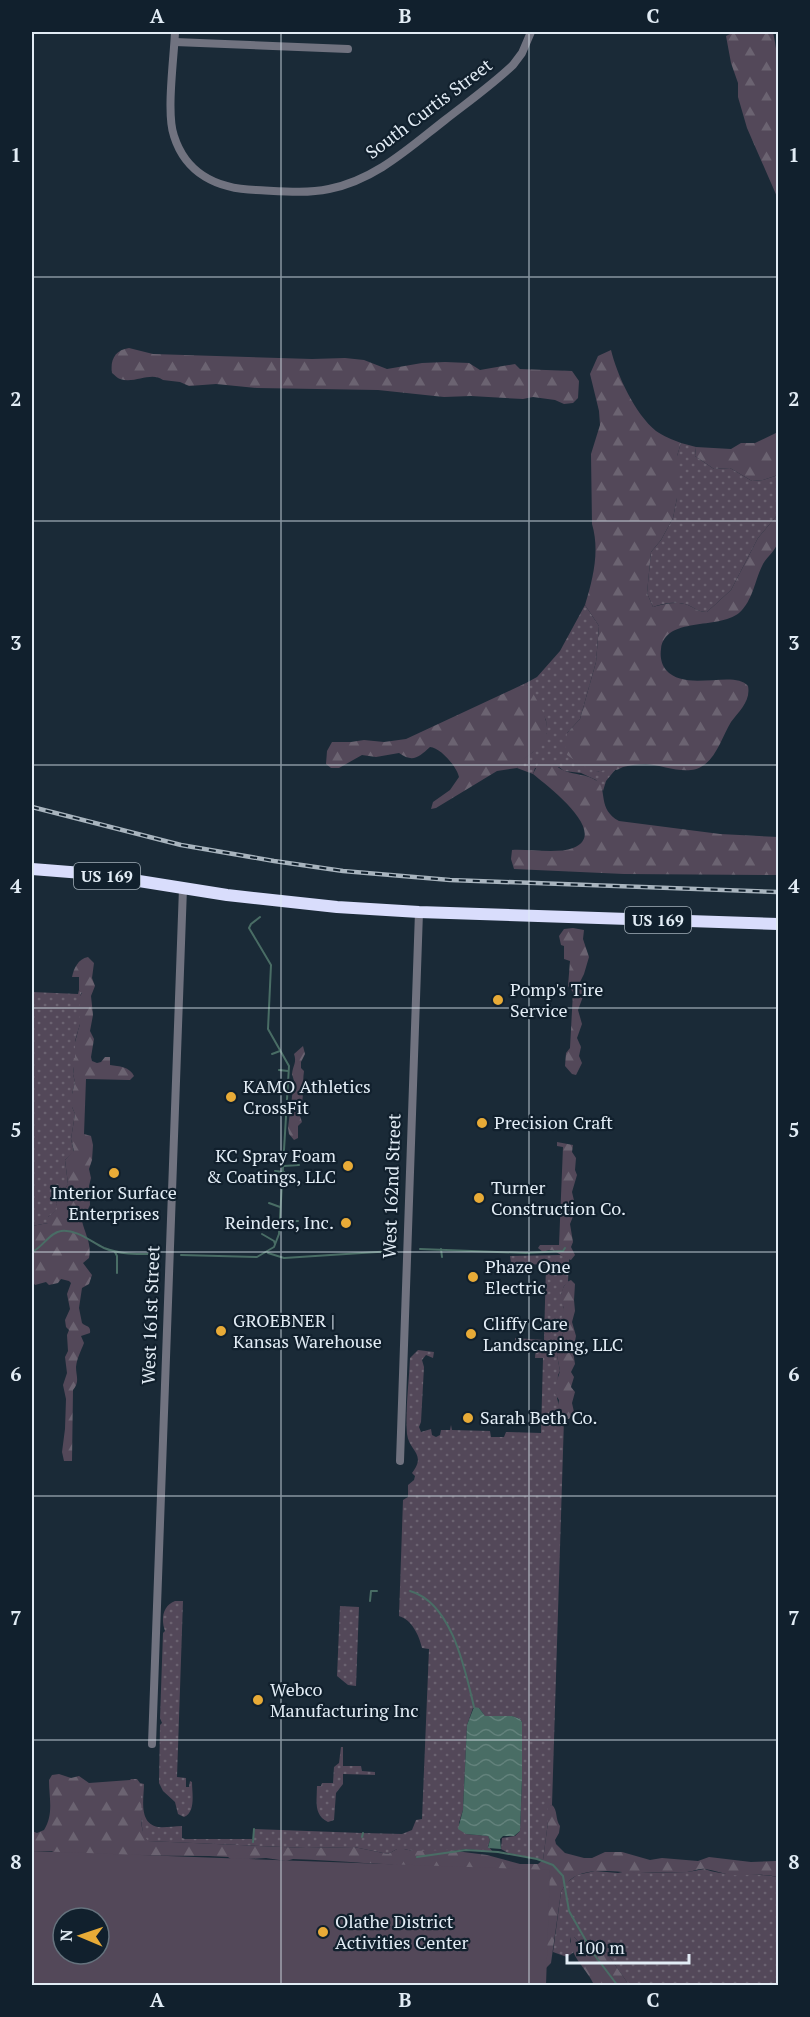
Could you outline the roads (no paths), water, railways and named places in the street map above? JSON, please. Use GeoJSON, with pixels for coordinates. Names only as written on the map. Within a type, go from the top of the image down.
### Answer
{"type":"FeatureCollection","features":[{"type":"Feature","properties":{"kind":"highway","name":"US 169"},"geometry":{"type":"LineString","coordinates":[[32,869],[95,874],[317,905],[419,912],[778,924]]}},
{"type":"Feature","properties":{"kind":"street"},"geometry":{"type":"LineString","coordinates":[[175,32],[175,42],[348,50]]}},
{"type":"Feature","properties":{"kind":"street","name":"South Curtis Street"},"geometry":{"type":"LineString","coordinates":[[175,42],[171,123],[178,147],[191,165],[201,175],[221,185],[238,189],[311,191],[327,190],[354,182],[382,168],[504,74],[522,53],[531,32]]}},
{"type":"Feature","properties":{"kind":"street","name":"West 161st Street"},"geometry":{"type":"LineString","coordinates":[[152,1744],[183,888]]}},
{"type":"Feature","properties":{"kind":"street","name":"West 162nd Street"},"geometry":{"type":"LineString","coordinates":[[400,1461],[419,912]]}},
{"type":"Feature","properties":{"kind":"water"},"geometry":{"type":"Polygon","coordinates":[[[474,1707],[479,1708],[485,1716],[512,1716],[522,1722],[520,1831],[514,1836],[503,1836],[500,1839],[501,1849],[488,1848],[490,1840],[488,1836],[466,1834],[458,1829],[463,1810],[467,1725],[474,1707]]]}},
{"type":"Feature","properties":{"kind":"waterway"},"geometry":{"type":"LineString","coordinates":[[181,1255],[257,1257],[274,1247],[279,1234],[289,1066],[268,1029],[271,965],[249,928],[260,917]]}},
{"type":"Feature","properties":{"kind":"waterway"},"geometry":{"type":"LineString","coordinates":[[272,1054],[280,1051]]}},
{"type":"Feature","properties":{"kind":"waterway"},"geometry":{"type":"LineString","coordinates":[[279,1070],[288,1071]]}},
{"type":"Feature","properties":{"kind":"waterway"},"geometry":{"type":"LineString","coordinates":[[278,1107],[287,1108]]}},
{"type":"Feature","properties":{"kind":"waterway"},"geometry":{"type":"LineString","coordinates":[[284,1166],[299,1165]]}},
{"type":"Feature","properties":{"kind":"waterway"},"geometry":{"type":"LineString","coordinates":[[275,1171],[284,1172]]}},
{"type":"Feature","properties":{"kind":"waterway"},"geometry":{"type":"LineString","coordinates":[[269,1203],[280,1207]]}},
{"type":"Feature","properties":{"kind":"waterway"},"geometry":{"type":"LineString","coordinates":[[280,1222],[298,1221]]}},
{"type":"Feature","properties":{"kind":"waterway"},"geometry":{"type":"LineString","coordinates":[[32,1252],[53,1234],[67,1231],[117,1252],[159,1254]]}},
{"type":"Feature","properties":{"kind":"waterway"},"geometry":{"type":"LineString","coordinates":[[262,1234],[275,1244]]}},
{"type":"Feature","properties":{"kind":"waterway"},"geometry":{"type":"LineString","coordinates":[[420,1249],[526,1253],[563,1251],[565,1248]]}},
{"type":"Feature","properties":{"kind":"waterway"},"geometry":{"type":"LineString","coordinates":[[441,1249],[442,1257]]}},
{"type":"Feature","properties":{"kind":"waterway"},"geometry":{"type":"LineString","coordinates":[[268,1253],[284,1258],[393,1251]]}},
{"type":"Feature","properties":{"kind":"waterway"},"geometry":{"type":"LineString","coordinates":[[115,1252],[117,1273]]}},
{"type":"Feature","properties":{"kind":"waterway"},"geometry":{"type":"LineString","coordinates":[[370,1601],[371,1591],[377,1591]]}},
{"type":"Feature","properties":{"kind":"waterway"},"geometry":{"type":"LineString","coordinates":[[410,1591],[424,1598],[446,1623],[461,1657],[474,1707]]}},
{"type":"Feature","properties":{"kind":"waterway"},"geometry":{"type":"LineString","coordinates":[[253,1842],[254,1829]]}},
{"type":"Feature","properties":{"kind":"waterway"},"geometry":{"type":"LineString","coordinates":[[362,1837],[363,1833]]}},
{"type":"Feature","properties":{"kind":"waterway"},"geometry":{"type":"LineString","coordinates":[[417,1857],[466,1850],[498,1852],[537,1859],[553,1865],[563,1876],[569,1911],[593,1953],[618,1986]]}},
{"type":"Feature","properties":{"kind":"railway"},"geometry":{"type":"LineString","coordinates":[[32,807],[181,845],[343,871],[450,880],[778,892]]}},
{"type":"Feature","properties":{"kind":"place","name":"Pomp's Tire Service"},"geometry":{"type":"Point","coordinates":[498,1000]}},
{"type":"Feature","properties":{"kind":"place","name":"KAMO Athletics CrossFit"},"geometry":{"type":"Point","coordinates":[231,1097]}},
{"type":"Feature","properties":{"kind":"place","name":"Precision Craft"},"geometry":{"type":"Point","coordinates":[482,1123]}},
{"type":"Feature","properties":{"kind":"place","name":"KC Spray Foam & Coatings, LLC"},"geometry":{"type":"Point","coordinates":[348,1166]}},
{"type":"Feature","properties":{"kind":"place","name":"Interior Surface Enterprises"},"geometry":{"type":"Point","coordinates":[114,1173]}},
{"type":"Feature","properties":{"kind":"place","name":"Turner Construction Co."},"geometry":{"type":"Point","coordinates":[479,1198]}},
{"type":"Feature","properties":{"kind":"place","name":"Reinders, Inc."},"geometry":{"type":"Point","coordinates":[346,1223]}},
{"type":"Feature","properties":{"kind":"place","name":"Phaze One Electric"},"geometry":{"type":"Point","coordinates":[473,1277]}},
{"type":"Feature","properties":{"kind":"place","name":"GROEBNER | Kansas Warehouse"},"geometry":{"type":"Point","coordinates":[221,1331]}},
{"type":"Feature","properties":{"kind":"place","name":"Cliffy Care Landscaping, LLC"},"geometry":{"type":"Point","coordinates":[471,1334]}},
{"type":"Feature","properties":{"kind":"place","name":"Sarah Beth Co."},"geometry":{"type":"Point","coordinates":[468,1418]}},
{"type":"Feature","properties":{"kind":"place","name":"Webco Manufacturing Inc"},"geometry":{"type":"Point","coordinates":[258,1700]}},
{"type":"Feature","properties":{"kind":"place","name":"Olathe District Activities Center"},"geometry":{"type":"Point","coordinates":[323,1932]}}]}
